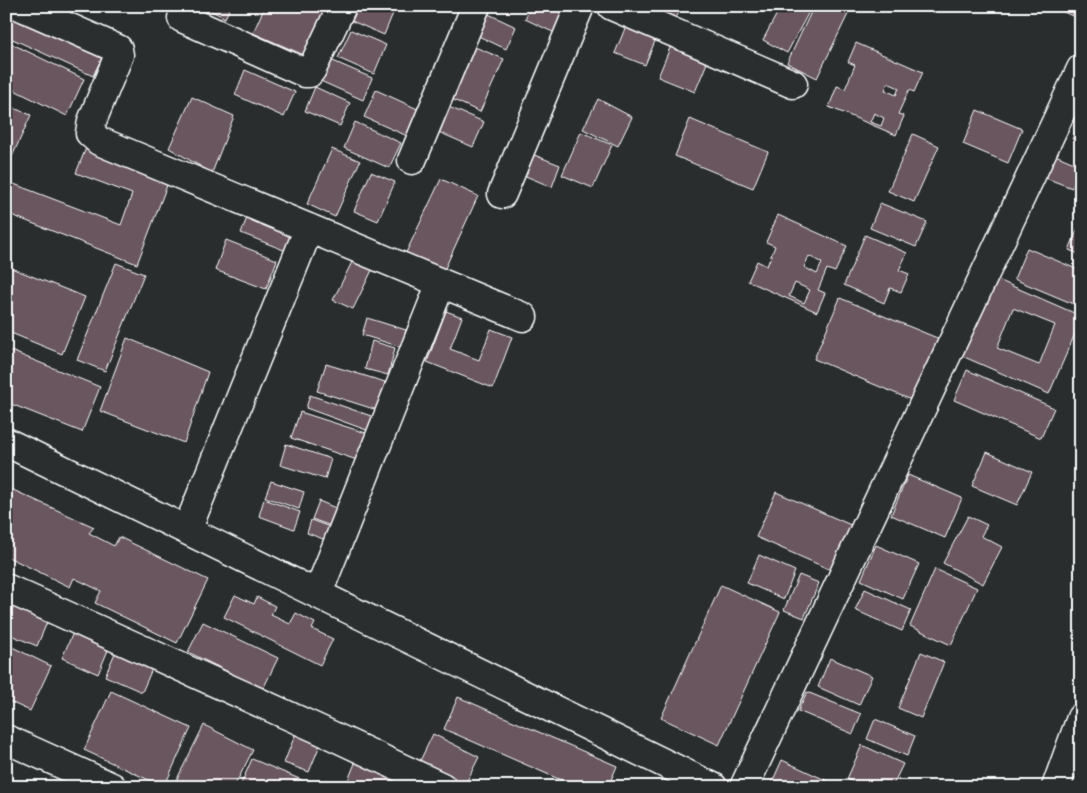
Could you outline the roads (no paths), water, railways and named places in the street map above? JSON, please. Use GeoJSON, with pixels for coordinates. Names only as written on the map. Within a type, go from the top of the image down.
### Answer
{"type":"FeatureCollection","features":[{"type":"Feature","properties":{"kind":"street"},"geometry":{"type":"LineString","coordinates":[[20,6],[118,49],[120,52],[90,126],[90,133],[99,141],[523,317]]}},
{"type":"Feature","properties":{"kind":"street"},"geometry":{"type":"LineString","coordinates":[[182,18],[305,73],[312,69],[342,6]]}},
{"type":"Feature","properties":{"kind":"street"},"geometry":{"type":"LineString","coordinates":[[412,160],[476,6]]}},
{"type":"Feature","properties":{"kind":"street"},"geometry":{"type":"LineString","coordinates":[[502,194],[580,6]]}},
{"type":"Feature","properties":{"kind":"street"},"geometry":{"type":"LineString","coordinates":[[612,6],[793,84]]}},
{"type":"Feature","properties":{"kind":"street"},"geometry":{"type":"LineString","coordinates":[[744,787],[1081,69]]}},
{"type":"Feature","properties":{"kind":"street"},"geometry":{"type":"LineString","coordinates":[[187,530],[309,228]]}},
{"type":"Feature","properties":{"kind":"street"},"geometry":{"type":"LineString","coordinates":[[318,594],[441,283]]}},
{"type":"Feature","properties":{"kind":"street"},"geometry":{"type":"LineString","coordinates":[[6,442],[713,787]]}},
{"type":"Feature","properties":{"kind":"street"},"geometry":{"type":"LineString","coordinates":[[6,588],[442,787]]}},
{"type":"Feature","properties":{"kind":"street"},"geometry":{"type":"LineString","coordinates":[[1056,787],[1081,718]]}},
{"type":"Feature","properties":{"kind":"street"},"geometry":{"type":"LineString","coordinates":[[6,739],[112,787]]}}]}
